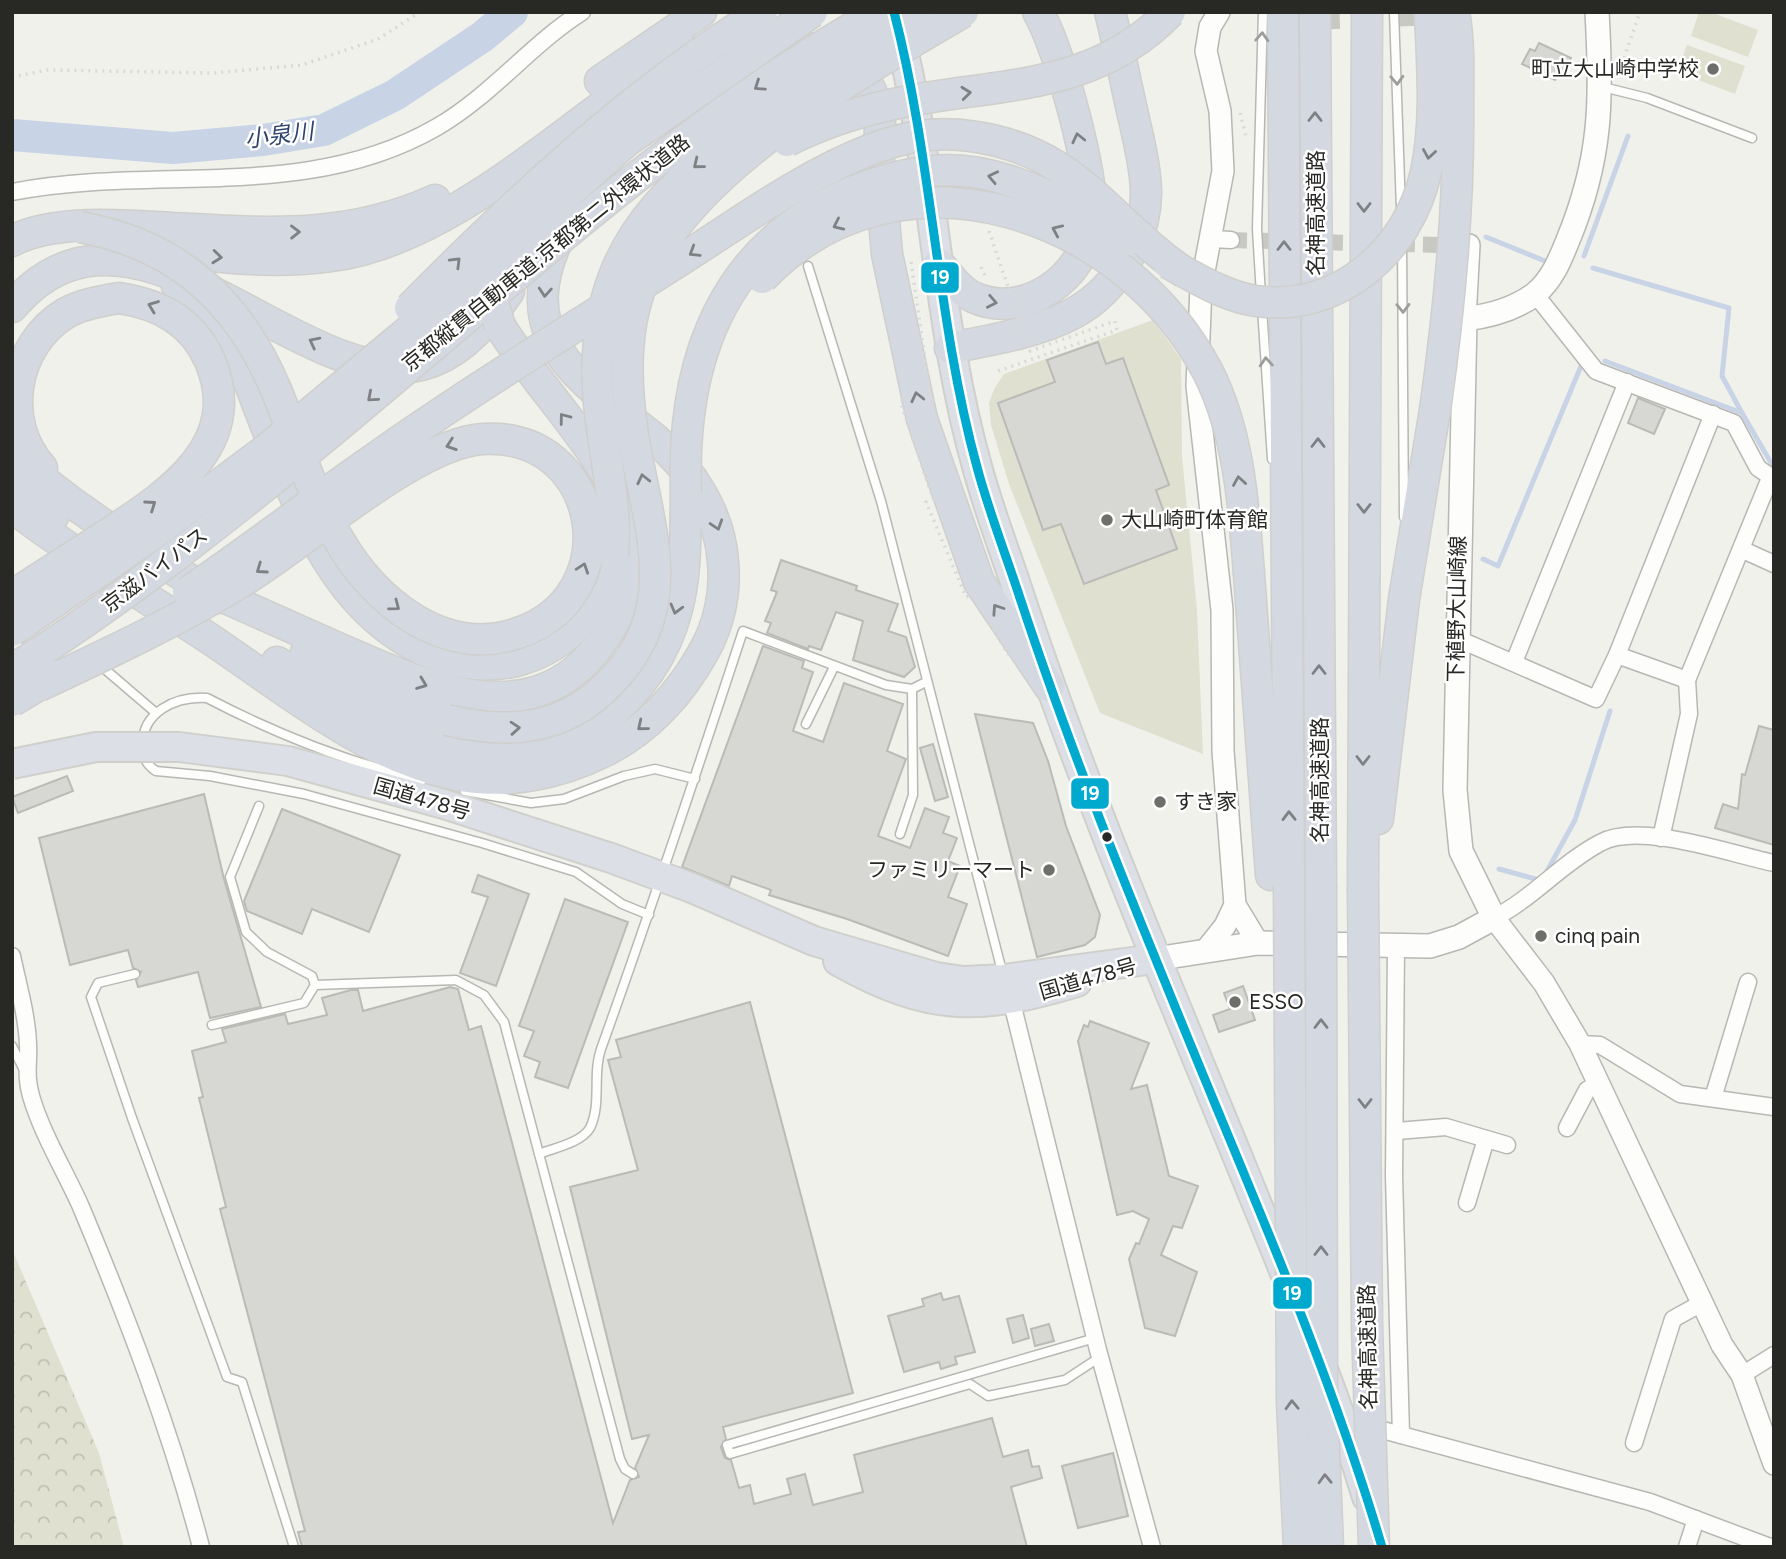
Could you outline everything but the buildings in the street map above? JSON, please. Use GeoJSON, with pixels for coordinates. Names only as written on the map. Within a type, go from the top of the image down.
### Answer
{"type":"FeatureCollection","features":[{"type":"Feature","properties":{"kind":"highway"},"geometry":{"type":"LineString","coordinates":[[23,237],[80,227],[142,226],[302,232],[358,227],[386,219],[437,199],[487,169],[607,76],[701,12]]}},
{"type":"Feature","properties":{"kind":"highway"},"geometry":{"type":"LineString","coordinates":[[12,282],[37,263],[88,246],[119,245],[271,261],[335,256],[368,248],[437,220],[674,55],[742,12]]}},
{"type":"Feature","properties":{"kind":"highway"},"geometry":{"type":"LineString","coordinates":[[280,449],[533,187],[683,65],[762,12]]}},
{"type":"Feature","properties":{"kind":"highway","name":"京都縦貫自動車道;京都第二外環状道路"},"geometry":{"type":"LineString","coordinates":[[280,449],[627,141],[812,12]]}},
{"type":"Feature","properties":{"kind":"highway"},"geometry":{"type":"LineString","coordinates":[[12,307],[27,291],[61,270],[83,263],[129,263],[190,280],[339,355],[385,367],[411,367],[452,352],[474,334],[506,296],[548,230],[586,183],[635,130],[702,82],[831,12]]}},
{"type":"Feature","properties":{"kind":"highway","name":"京都縦貫自動車道;京都第二外環状道路"},"geometry":{"type":"LineString","coordinates":[[280,449],[517,272],[666,152],[796,61],[880,12]]}},
{"type":"Feature","properties":{"kind":"highway"},"geometry":{"type":"LineString","coordinates":[[894,12],[912,81],[925,263],[950,348],[977,468],[1049,686],[1155,959],[1296,1299],[1341,1419],[1382,1547]]}},
{"type":"Feature","properties":{"kind":"highway"},"geometry":{"type":"LineString","coordinates":[[129,263],[186,292],[224,333],[246,368],[265,424],[316,541],[331,569],[352,597],[374,619],[429,653],[461,663],[508,663],[535,655],[559,643],[579,626],[596,603],[613,555],[614,510],[600,410],[598,352],[607,299],[626,250],[661,200],[693,168],[914,12]]}},
{"type":"Feature","properties":{"kind":"highway"},"geometry":{"type":"LineString","coordinates":[[191,627],[329,692],[441,730],[514,729],[549,722],[588,702],[608,685],[639,643],[649,619],[656,568],[650,513],[634,438],[627,366],[635,304],[655,255],[691,205],[733,165],[815,106],[963,12]]}},
{"type":"Feature","properties":{"kind":"highway"},"geometry":{"type":"LineString","coordinates":[[925,263],[971,296],[989,303],[1009,305],[1030,300],[1049,290],[1065,276],[1087,245],[1092,204],[1087,179],[1056,49],[1038,12]]}},
{"type":"Feature","properties":{"kind":"highway"},"geometry":{"type":"LineString","coordinates":[[950,348],[1040,327],[1073,314],[1114,280],[1131,253],[1142,222],[1146,192],[1143,162],[1110,12]]}},
{"type":"Feature","properties":{"kind":"highway"},"geometry":{"type":"LineString","coordinates":[[655,255],[675,231],[724,184],[749,164],[799,135],[882,107],[1001,89],[1079,71],[1124,49],[1170,12]]}},
{"type":"Feature","properties":{"kind":"highway","name":"名神高速道路"},"geometry":{"type":"LineString","coordinates":[[1281,885],[1287,699],[1283,12]]}},
{"type":"Feature","properties":{"kind":"highway","name":"名神高速道路"},"geometry":{"type":"LineString","coordinates":[[1315,12],[1322,1375],[1328,1547]]}},
{"type":"Feature","properties":{"kind":"highway","name":"名神高速道路"},"geometry":{"type":"LineString","coordinates":[[1361,12],[1364,138]]}},
{"type":"Feature","properties":{"kind":"highway","name":"名神高速道路"},"geometry":{"type":"LineString","coordinates":[[1367,12],[1364,138],[1363,888],[1367,1352],[1374,1547]]}},
{"type":"Feature","properties":{"kind":"highway"},"geometry":{"type":"LineString","coordinates":[[12,453],[40,479],[78,507],[202,588],[338,670],[406,705],[474,752],[522,752],[579,736],[619,708],[640,686],[656,662],[677,610],[685,557],[688,408],[704,342],[717,312],[762,252],[805,216],[833,200],[890,178],[942,170],[999,177],[1058,200],[1231,295],[1279,302],[1309,298],[1341,288],[1382,257],[1412,214],[1426,173],[1433,116],[1430,12]]}},
{"type":"Feature","properties":{"kind":"highway"},"geometry":{"type":"LineString","coordinates":[[1363,888],[1382,796],[1404,599],[1435,410],[1449,300],[1456,210],[1458,96],[1454,12]]}},
{"type":"Feature","properties":{"kind":"highway"},"geometry":{"type":"LineString","coordinates":[[702,82],[776,52],[798,48],[818,49],[838,56],[862,76],[871,91],[880,122],[879,163],[887,254],[922,419],[979,582],[1049,686]]}},
{"type":"Feature","properties":{"kind":"highway"},"geometry":{"type":"LineString","coordinates":[[202,588],[423,685],[447,692],[495,698],[544,688],[583,663],[599,646],[622,606],[631,561],[625,515],[595,458],[534,378],[499,326],[486,285],[486,269],[498,225],[523,179],[569,130]]}},
{"type":"Feature","properties":{"kind":"highway"},"geometry":{"type":"LineString","coordinates":[[12,701],[184,595],[372,460],[795,189],[861,153],[901,140],[939,134],[969,135],[1040,155],[1078,179],[1149,246],[1185,272]]}},
{"type":"Feature","properties":{"kind":"highway"},"geometry":{"type":"LineString","coordinates":[[12,507],[369,744],[425,767],[460,776],[521,778],[604,752],[648,722],[669,702],[709,643],[722,596],[724,575],[720,534],[704,497],[654,439],[602,400],[568,367],[547,324],[544,307],[548,266],[558,239],[586,183]]}},
{"type":"Feature","properties":{"kind":"highway"},"geometry":{"type":"LineString","coordinates":[[686,493],[694,410],[712,348],[727,320],[765,275],[810,240],[860,215],[914,203],[970,203],[1026,217],[1080,241],[1131,277],[1175,322],[1209,374],[1227,425],[1239,480],[1281,885],[1290,1134],[1292,1403],[1299,1547]]}},
{"type":"Feature","properties":{"kind":"highway"},"geometry":{"type":"LineString","coordinates":[[39,686],[115,650],[237,585],[324,526],[335,518],[378,488],[411,466],[440,449],[462,442],[484,438],[507,440],[549,457],[577,488],[586,507],[589,549],[576,588],[549,618],[531,629],[512,636],[471,638],[439,630],[410,617],[378,592],[342,546],[330,524],[324,513],[313,491],[265,367],[226,307],[191,274],[148,246],[127,237],[80,227]]}},
{"type":"Feature","properties":{"kind":"highway"},"geometry":{"type":"LineString","coordinates":[[21,601],[180,483],[205,451],[212,434],[218,409],[217,385],[202,345],[172,315],[142,302],[118,298],[93,302],[68,312],[48,326],[30,345],[21,367],[16,413],[22,437],[32,458],[78,507]]}},
{"type":"Feature","properties":{"kind":"highway","name":"京滋バイパス"},"geometry":{"type":"LineString","coordinates":[[12,631],[280,449]]}},
{"type":"Feature","properties":{"kind":"highway","name":"京滋バイパス"},"geometry":{"type":"LineString","coordinates":[[12,670],[176,556],[280,449]]}},
{"type":"Feature","properties":{"kind":"highway"},"geometry":{"type":"LineString","coordinates":[[12,478],[38,503],[83,535],[242,642],[329,692]]}},
{"type":"Feature","properties":{"kind":"highway","name":"国道478号"},"geometry":{"type":"LineString","coordinates":[[12,764],[96,747],[179,747],[288,761],[444,804],[663,877],[814,941],[936,977],[1007,989],[1155,959]]}},
{"type":"Feature","properties":{"kind":"main road"},"geometry":{"type":"LineString","coordinates":[[1465,319],[1496,315],[1535,294],[1556,271],[1592,172],[1600,87],[1597,12]]}},
{"type":"Feature","properties":{"kind":"main road","name":"下植野大山崎線"},"geometry":{"type":"LineString","coordinates":[[1465,319],[1456,638],[1456,822],[1461,851],[1494,918]]}},
{"type":"Feature","properties":{"kind":"main road"},"geometry":{"type":"LineString","coordinates":[[1155,959],[1258,943],[1430,946],[1459,937],[1494,918]]}},
{"type":"Feature","properties":{"kind":"street"},"geometry":{"type":"LineString","coordinates":[[12,192],[62,182],[266,178],[366,159],[436,128],[481,98],[582,12]]}},
{"type":"Feature","properties":{"kind":"street"},"geometry":{"type":"LineString","coordinates":[[1219,12],[1210,27],[1206,51],[1220,111],[1223,171],[1221,240],[1198,320],[1197,386],[1222,610],[1223,751],[1235,905],[1258,943]]}},
{"type":"Feature","properties":{"kind":"street"},"geometry":{"type":"LineString","coordinates":[[1442,245],[1469,245],[1465,319]]}},
{"type":"Feature","properties":{"kind":"street"},"geometry":{"type":"LineString","coordinates":[[1535,294],[1595,371],[1734,423],[1758,468],[1772,478],[1687,680],[1689,714],[1661,838]]}},
{"type":"Feature","properties":{"kind":"street"},"geometry":{"type":"LineString","coordinates":[[1514,662],[1627,382]]}},
{"type":"Feature","properties":{"kind":"street"},"geometry":{"type":"LineString","coordinates":[[1456,638],[1596,699],[1617,655],[1713,414]]}},
{"type":"Feature","properties":{"kind":"street"},"geometry":{"type":"LineString","coordinates":[[1743,550],[1774,564]]}},
{"type":"Feature","properties":{"kind":"street"},"geometry":{"type":"LineString","coordinates":[[1617,655],[1687,680]]}},
{"type":"Feature","properties":{"kind":"street"},"geometry":{"type":"LineString","coordinates":[[1774,863],[1661,838],[1617,835],[1598,843],[1514,908],[1494,918],[1544,983],[1580,1044],[1722,1345],[1742,1375],[1767,1424],[1774,1464]]}},
{"type":"Feature","properties":{"kind":"street"},"geometry":{"type":"LineString","coordinates":[[1205,951],[1225,926],[1235,905]]}},
{"type":"Feature","properties":{"kind":"street"},"geometry":{"type":"LineString","coordinates":[[1396,946],[1397,1131],[1394,1176],[1401,1436]]}},
{"type":"Feature","properties":{"kind":"street"},"geometry":{"type":"LineString","coordinates":[[12,956],[27,1035],[22,1079],[81,1207],[134,1343],[166,1432],[201,1547]]}},
{"type":"Feature","properties":{"kind":"street"},"geometry":{"type":"LineString","coordinates":[[1713,1098],[1748,982]]}},
{"type":"Feature","properties":{"kind":"street"},"geometry":{"type":"LineString","coordinates":[[1007,989],[1100,1357],[1152,1547]]}},
{"type":"Feature","properties":{"kind":"street"},"geometry":{"type":"LineString","coordinates":[[1580,1044],[1600,1045],[1680,1094],[1774,1107]]}},
{"type":"Feature","properties":{"kind":"street"},"geometry":{"type":"LineString","coordinates":[[1567,1128],[1587,1090],[1599,1083]]}},
{"type":"Feature","properties":{"kind":"street"},"geometry":{"type":"LineString","coordinates":[[1397,1131],[1446,1127],[1507,1145]]}},
{"type":"Feature","properties":{"kind":"street"},"geometry":{"type":"LineString","coordinates":[[1467,1203],[1486,1139]]}},
{"type":"Feature","properties":{"kind":"street"},"geometry":{"type":"LineString","coordinates":[[1634,1443],[1673,1319],[1702,1303]]}},
{"type":"Feature","properties":{"kind":"street"},"geometry":{"type":"LineString","coordinates":[[1742,1375],[1774,1355]]}},
{"type":"Feature","properties":{"kind":"street"},"geometry":{"type":"LineString","coordinates":[[1341,1419],[1650,1502],[1770,1547]]}},
{"type":"Feature","properties":{"kind":"street"},"geometry":{"type":"LineString","coordinates":[[1687,1547],[1696,1519]]}},
{"type":"Feature","properties":{"kind":"lane"},"geometry":{"type":"LineString","coordinates":[[1263,12],[1257,229],[1272,463]]}},
{"type":"Feature","properties":{"kind":"lane"},"geometry":{"type":"LineString","coordinates":[[1394,12],[1401,194],[1404,599]]}},
{"type":"Feature","properties":{"kind":"lane"},"geometry":{"type":"LineString","coordinates":[[1600,87],[1647,97],[1752,138]]}},
{"type":"Feature","properties":{"kind":"lane"},"geometry":{"type":"LineString","coordinates":[[808,266],[881,501],[1007,989]]}},
{"type":"Feature","properties":{"kind":"lane","name":"名神高速道路"},"geometry":{"type":"LineString","coordinates":[[1276,533],[1287,699]]}},
{"type":"Feature","properties":{"kind":"lane"},"geometry":{"type":"LineString","coordinates":[[21,601],[45,618]]}},
{"type":"Feature","properties":{"kind":"lane"},"geometry":{"type":"LineString","coordinates":[[55,626],[75,644]]}},
{"type":"Feature","properties":{"kind":"lane"},"geometry":{"type":"LineString","coordinates":[[539,1154],[574,1141],[589,1129],[596,1103],[597,1060],[663,877],[743,631],[886,685],[912,688],[926,682]]}},
{"type":"Feature","properties":{"kind":"lane"},"geometry":{"type":"LineString","coordinates":[[85,652],[156,713]]}},
{"type":"Feature","properties":{"kind":"lane"},"geometry":{"type":"LineString","coordinates":[[806,724],[834,667]]}},
{"type":"Feature","properties":{"kind":"lane"},"geometry":{"type":"LineString","coordinates":[[900,834],[913,795],[912,688]]}},
{"type":"Feature","properties":{"kind":"lane"},"geometry":{"type":"LineString","coordinates":[[427,781],[376,769],[301,742],[207,698],[191,697],[156,713],[142,733],[143,752],[150,767],[156,771],[210,776],[304,794],[482,843],[576,872],[622,904],[649,915]]}},
{"type":"Feature","properties":{"kind":"lane"},"geometry":{"type":"LineString","coordinates":[[453,788],[531,803],[564,799],[624,776],[655,769],[695,779]]}},
{"type":"Feature","properties":{"kind":"lane"},"geometry":{"type":"LineString","coordinates":[[212,1025],[304,1003],[314,985],[312,976],[267,952],[246,932],[230,877],[258,806]]}},
{"type":"Feature","properties":{"kind":"lane"},"geometry":{"type":"LineString","coordinates":[[135,974],[98,983],[91,997],[132,1118],[228,1377],[242,1382],[294,1547]]}},
{"type":"Feature","properties":{"kind":"lane"},"geometry":{"type":"LineString","coordinates":[[314,985],[456,979],[484,995],[504,1022],[620,1460],[625,1469],[633,1474]]}},
{"type":"Feature","properties":{"kind":"lane"},"geometry":{"type":"LineString","coordinates":[[12,1046],[22,1079]]}},
{"type":"Feature","properties":{"kind":"lane"},"geometry":{"type":"LineString","coordinates":[[1096,1338],[727,1445],[730,1454],[970,1384],[988,1396],[1065,1380],[1100,1357]]}},
{"type":"Feature","properties":{"kind":"path"},"geometry":{"type":"LineString","coordinates":[[12,77],[48,70],[214,73],[302,65],[378,39],[420,12]]}},
{"type":"Feature","properties":{"kind":"path"},"geometry":{"type":"LineString","coordinates":[[1624,58],[1639,12]]}},
{"type":"Feature","properties":{"kind":"path"},"geometry":{"type":"LineString","coordinates":[[989,225],[989,236],[1030,351],[1115,321],[1117,330],[995,372]]}},
{"type":"Feature","properties":{"kind":"path"},"geometry":{"type":"LineString","coordinates":[[925,263],[930,393],[900,401],[933,499],[926,502],[966,597],[974,594],[1008,655]]}},
{"type":"Feature","properties":{"kind":"green space"},"geometry":{"type":"Polygon","coordinates":[[[1699,12],[1710,12],[1758,30],[1748,57],[1691,36],[1699,12]]]}},
{"type":"Feature","properties":{"kind":"green space"},"geometry":{"type":"Polygon","coordinates":[[[1687,45],[1745,66],[1735,94],[1677,72],[1687,45]]]}},
{"type":"Feature","properties":{"kind":"green space","name":"大山崎町体育館"},"geometry":{"type":"Polygon","coordinates":[[[1153,320],[1181,359],[1182,456],[1197,610],[1203,754],[1100,713],[1009,484],[991,425],[989,403],[1004,374],[1153,320]]]}},
{"type":"Feature","properties":{"kind":"green space"},"geometry":{"type":"Polygon","coordinates":[[[12,1249],[99,1453],[124,1547],[12,1547],[12,1249]]]}},
{"type":"Feature","properties":{"kind":"waterway","name":"小泉川"},"geometry":{"type":"LineString","coordinates":[[12,135],[173,148],[263,140],[324,130],[395,95],[482,37],[512,12]]}},
{"type":"Feature","properties":{"kind":"waterway"},"geometry":{"type":"LineString","coordinates":[[1584,256],[1628,136]]}},
{"type":"Feature","properties":{"kind":"waterway"},"geometry":{"type":"LineString","coordinates":[[1486,237],[1545,261]]}},
{"type":"Feature","properties":{"kind":"waterway"},"geometry":{"type":"LineString","coordinates":[[1593,268],[1729,308],[1722,376],[1742,413]]}},
{"type":"Feature","properties":{"kind":"waterway"},"geometry":{"type":"LineString","coordinates":[[1605,361],[1742,413],[1774,468]]}},
{"type":"Feature","properties":{"kind":"waterway"},"geometry":{"type":"LineString","coordinates":[[1483,559],[1498,566],[1581,366]]}},
{"type":"Feature","properties":{"kind":"waterway"},"geometry":{"type":"LineString","coordinates":[[1546,873],[1575,820],[1610,711]]}},
{"type":"Feature","properties":{"kind":"waterway"},"geometry":{"type":"LineString","coordinates":[[1499,869],[1539,880]]}},
{"type":"Feature","properties":{"kind":"tunnel"},"geometry":{"type":"LineString","coordinates":[[1275,12],[1311,17],[1439,12]]}},
{"type":"Feature","properties":{"kind":"tunnel"},"geometry":{"type":"LineString","coordinates":[[1231,240],[1442,245]]}},
{"type":"Feature","properties":{"kind":"transit line","name":"19"},"geometry":{"type":"LineString","coordinates":[[894,12],[918,125],[952,354],[963,411],[987,500],[1088,788],[1303,1321],[1345,1433],[1382,1547]]}},
{"type":"Feature","properties":{"kind":"place","name":"町立大山崎中学校"},"geometry":{"type":"Point","coordinates":[1713,69]}},
{"type":"Feature","properties":{"kind":"place","name":"大山崎町体育館"},"geometry":{"type":"Point","coordinates":[1107,520]}},
{"type":"Feature","properties":{"kind":"place","name":"すき家"},"geometry":{"type":"Point","coordinates":[1160,802]}},
{"type":"Feature","properties":{"kind":"place","name":"ファミリーマート"},"geometry":{"type":"Point","coordinates":[1049,870]}},
{"type":"Feature","properties":{"kind":"place","name":"cinq pain"},"geometry":{"type":"Point","coordinates":[1541,936]}},
{"type":"Feature","properties":{"kind":"place","name":"ESSO"},"geometry":{"type":"Point","coordinates":[1235,1002]}}]}
